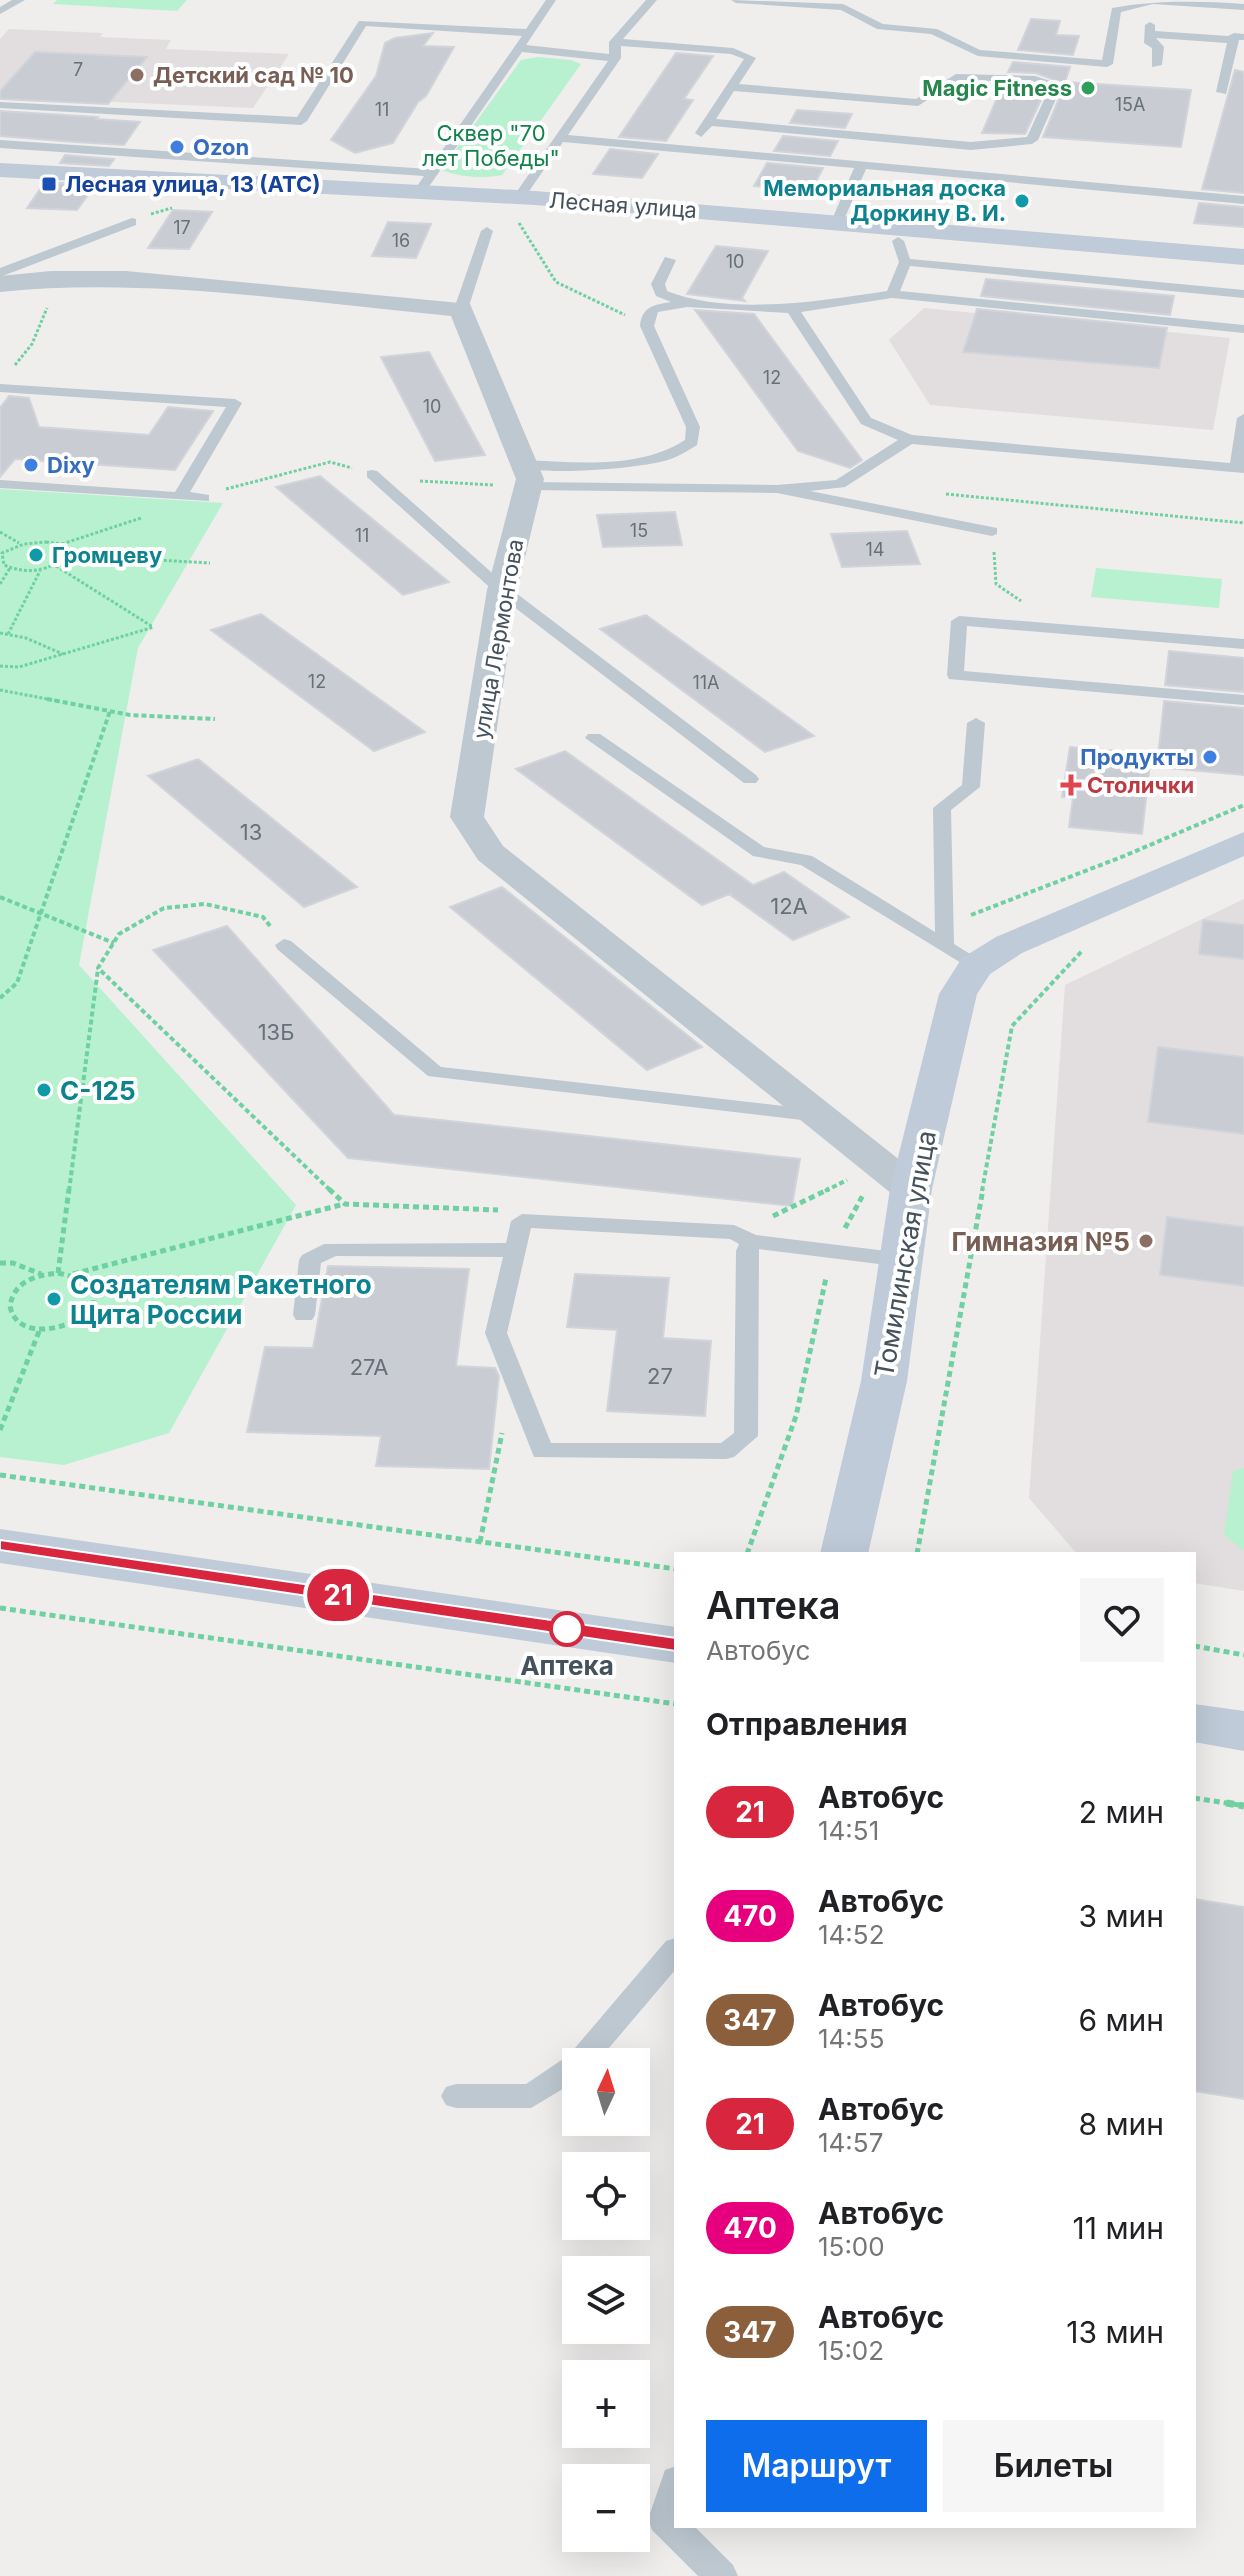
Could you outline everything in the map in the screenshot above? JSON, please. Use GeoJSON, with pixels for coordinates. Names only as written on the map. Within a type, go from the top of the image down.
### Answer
{"type":"FeatureCollection","features":[{"type":"Feature","properties":{"kind":"street","name":"Лесная улица"},"geometry":{"type":"LineString","coordinates":[[0,170],[425,182],[517,207],[837,222],[1244,257]]}},
{"type":"Feature","properties":{"kind":"street"},"geometry":{"type":"LineString","coordinates":[[0,284],[51,279],[126,279],[461,309],[526,475]]}},
{"type":"Feature","properties":{"kind":"street","name":"улица Лермонтова"},"geometry":{"type":"LineString","coordinates":[[526,475],[502,590],[467,817],[490,853],[896,1177]]}},
{"type":"Feature","properties":{"kind":"street","name":"Томилинская улица"},"geometry":{"type":"LineString","coordinates":[[844,1552],[884,1381],[903,1260],[896,1177],[955,1005],[960,956],[1009,945],[1237,850]]}},
{"type":"Feature","properties":{"kind":"street"},"geometry":{"type":"LineString","coordinates":[[0,1546],[674,1645]]}},
{"type":"Feature","properties":{"kind":"street"},"geometry":{"type":"LineString","coordinates":[[1196,1723],[1244,1731]]}},
{"type":"Feature","properties":{"kind":"lane"},"geometry":{"type":"LineString","coordinates":[[0,11],[20,0]]}},
{"type":"Feature","properties":{"kind":"lane"},"geometry":{"type":"LineString","coordinates":[[0,144],[425,182],[550,2],[531,0]]}},
{"type":"Feature","properties":{"kind":"lane"},"geometry":{"type":"LineString","coordinates":[[517,207],[615,58],[615,42],[652,0]]}},
{"type":"Feature","properties":{"kind":"lane"},"geometry":{"type":"LineString","coordinates":[[736,0],[843,7],[881,27],[933,31],[978,53],[1107,64],[1116,10],[1153,0],[1244,7]]}},
{"type":"Feature","properties":{"kind":"lane"},"geometry":{"type":"LineString","coordinates":[[1153,0],[1148,34],[1150,43],[1158,47],[1156,65]]}},
{"type":"Feature","properties":{"kind":"lane"},"geometry":{"type":"LineString","coordinates":[[0,105],[301,121],[363,23],[530,33]]}},
{"type":"Feature","properties":{"kind":"lane"},"geometry":{"type":"LineString","coordinates":[[1148,34],[1239,39],[1222,92]]}},
{"type":"Feature","properties":{"kind":"lane"},"geometry":{"type":"LineString","coordinates":[[615,42],[733,51],[750,58],[690,151]]}},
{"type":"Feature","properties":{"kind":"lane"},"geometry":{"type":"LineString","coordinates":[[519,48],[615,58]]}},
{"type":"Feature","properties":{"kind":"lane"},"geometry":{"type":"LineString","coordinates":[[708,122],[971,146],[1032,140],[1056,85],[1035,79],[956,77],[918,103],[731,87]]}},
{"type":"Feature","properties":{"kind":"lane"},"geometry":{"type":"LineString","coordinates":[[562,138],[1244,200]]}},
{"type":"Feature","properties":{"kind":"lane"},"geometry":{"type":"LineString","coordinates":[[837,222],[861,166]]}},
{"type":"Feature","properties":{"kind":"lane"},"geometry":{"type":"LineString","coordinates":[[0,273],[132,222]]}},
{"type":"Feature","properties":{"kind":"lane"},"geometry":{"type":"LineString","coordinates":[[461,309],[487,231]]}},
{"type":"Feature","properties":{"kind":"lane"},"geometry":{"type":"LineString","coordinates":[[892,294],[905,262],[898,241]]}},
{"type":"Feature","properties":{"kind":"lane"},"geometry":{"type":"LineString","coordinates":[[670,260],[658,284],[661,293],[687,303]]}},
{"type":"Feature","properties":{"kind":"lane"},"geometry":{"type":"LineString","coordinates":[[905,262],[1244,294]]}},
{"type":"Feature","properties":{"kind":"lane"},"geometry":{"type":"LineString","coordinates":[[526,475],[610,465],[682,451],[692,442],[693,427],[647,326],[648,316],[654,309],[687,303],[792,309],[892,294],[1244,329]]}},
{"type":"Feature","properties":{"kind":"lane"},"geometry":{"type":"LineString","coordinates":[[792,309],[866,421],[909,439],[1240,469],[1244,418]]}},
{"type":"Feature","properties":{"kind":"lane"},"geometry":{"type":"LineString","coordinates":[[0,388],[235,403],[180,496]]}},
{"type":"Feature","properties":{"kind":"lane"},"geometry":{"type":"LineString","coordinates":[[526,475],[777,489],[840,484],[909,439]]}},
{"type":"Feature","properties":{"kind":"lane"},"geometry":{"type":"LineString","coordinates":[[372,474],[502,590],[750,779]]}},
{"type":"Feature","properties":{"kind":"lane"},"geometry":{"type":"LineString","coordinates":[[0,484],[204,498]]}},
{"type":"Feature","properties":{"kind":"lane"},"geometry":{"type":"LineString","coordinates":[[777,489],[992,531]]}},
{"type":"Feature","properties":{"kind":"lane"},"geometry":{"type":"LineString","coordinates":[[1244,644],[959,621],[955,675],[1244,700]]}},
{"type":"Feature","properties":{"kind":"lane"},"geometry":{"type":"LineString","coordinates":[[960,956],[944,925],[942,808],[971,787],[976,723]]}},
{"type":"Feature","properties":{"kind":"lane"},"geometry":{"type":"LineString","coordinates":[[594,738],[759,852],[806,860],[960,956]]}},
{"type":"Feature","properties":{"kind":"lane"},"geometry":{"type":"LineString","coordinates":[[284,945],[435,1072],[820,1116]]}},
{"type":"Feature","properties":{"kind":"lane"},"geometry":{"type":"LineString","coordinates":[[751,1241],[747,1251],[746,1436],[726,1451],[542,1451],[496,1333],[522,1221],[734,1232],[751,1241],[903,1260]]}},
{"type":"Feature","properties":{"kind":"lane"},"geometry":{"type":"LineString","coordinates":[[304,1315],[310,1260],[332,1249],[516,1250]]}},
{"type":"Feature","properties":{"kind":"lane"},"geometry":{"type":"LineString","coordinates":[[592,2048],[674,1951]]}},
{"type":"Feature","properties":{"kind":"lane"},"geometry":{"type":"LineString","coordinates":[[456,2096],[531,2096],[562,2075]]}},
{"type":"Feature","properties":{"kind":"lane"},"geometry":{"type":"LineString","coordinates":[[674,2487],[664,2519],[721,2576]]}},
{"type":"Feature","properties":{"kind":"path"},"geometry":{"type":"LineString","coordinates":[[517,207],[556,282],[647,326]]}},
{"type":"Feature","properties":{"kind":"path"},"geometry":{"type":"LineString","coordinates":[[32,344],[48,308]]}},
{"type":"Feature","properties":{"kind":"path"},"geometry":{"type":"LineString","coordinates":[[210,563],[69,555],[56,566],[40,570],[2,566],[1,553],[19,543],[42,540],[62,544],[239,484],[330,462],[372,474],[443,484],[526,475]]}},
{"type":"Feature","properties":{"kind":"path"},"geometry":{"type":"LineString","coordinates":[[933,493],[1244,523]]}},
{"type":"Feature","properties":{"kind":"path"},"geometry":{"type":"LineString","coordinates":[[992,531],[996,584],[1064,629]]}},
{"type":"Feature","properties":{"kind":"path"},"geometry":{"type":"LineString","coordinates":[[0,532],[19,543]]}},
{"type":"Feature","properties":{"kind":"path"},"geometry":{"type":"LineString","coordinates":[[62,544],[69,555]]}},
{"type":"Feature","properties":{"kind":"path"},"geometry":{"type":"LineString","coordinates":[[0,666],[19,667],[154,627],[56,566]]}},
{"type":"Feature","properties":{"kind":"path"},"geometry":{"type":"LineString","coordinates":[[0,584],[10,568]]}},
{"type":"Feature","properties":{"kind":"path"},"geometry":{"type":"LineString","coordinates":[[8,634],[40,570]]}},
{"type":"Feature","properties":{"kind":"path"},"geometry":{"type":"LineString","coordinates":[[0,633],[64,654]]}},
{"type":"Feature","properties":{"kind":"path"},"geometry":{"type":"LineString","coordinates":[[0,690],[130,715],[215,719]]}},
{"type":"Feature","properties":{"kind":"path"},"geometry":{"type":"LineString","coordinates":[[0,998],[17,983],[110,711]]}},
{"type":"Feature","properties":{"kind":"path"},"geometry":{"type":"LineString","coordinates":[[944,925],[1124,856],[1244,805]]}},
{"type":"Feature","properties":{"kind":"path"},"geometry":{"type":"LineString","coordinates":[[0,897],[114,943]]}},
{"type":"Feature","properties":{"kind":"path"},"geometry":{"type":"LineString","coordinates":[[58,1273],[98,968],[119,934],[164,908],[205,904],[263,917],[284,945]]}},
{"type":"Feature","properties":{"kind":"path"},"geometry":{"type":"LineString","coordinates":[[917,1552],[1012,1026],[1085,947]]}},
{"type":"Feature","properties":{"kind":"path"},"geometry":{"type":"LineString","coordinates":[[98,968],[345,1204]]}},
{"type":"Feature","properties":{"kind":"path"},"geometry":{"type":"LineString","coordinates":[[769,1218],[896,1177]]}},
{"type":"Feature","properties":{"kind":"path"},"geometry":{"type":"LineString","coordinates":[[748,1552],[796,1416],[831,1252],[896,1177]]}},
{"type":"Feature","properties":{"kind":"path"},"geometry":{"type":"LineString","coordinates":[[73,1274],[87,1280],[94,1288],[97,1300],[93,1310],[77,1322],[40,1329],[26,1326],[13,1318],[8,1309],[10,1297],[17,1288],[42,1275],[73,1274],[345,1204],[510,1211]]}},
{"type":"Feature","properties":{"kind":"path"},"geometry":{"type":"LineString","coordinates":[[0,1263],[13,1263],[42,1275]]}},
{"type":"Feature","properties":{"kind":"path"},"geometry":{"type":"LineString","coordinates":[[0,1430],[40,1329]]}},
{"type":"Feature","properties":{"kind":"path"},"geometry":{"type":"LineString","coordinates":[[480,1542],[503,1430]]}},
{"type":"Feature","properties":{"kind":"path"},"geometry":{"type":"LineString","coordinates":[[0,1475],[674,1569]]}},
{"type":"Feature","properties":{"kind":"path"},"geometry":{"type":"LineString","coordinates":[[0,1608],[674,1704]]}},
{"type":"Feature","properties":{"kind":"path"},"geometry":{"type":"LineString","coordinates":[[1196,1646],[1244,1655]]}},
{"type":"Feature","properties":{"kind":"path"},"geometry":{"type":"LineString","coordinates":[[1196,1798],[1244,1806]]}},
{"type":"Feature","properties":{"kind":"shaded area","name":"Детский сад № 10"},"geometry":{"type":"Polygon","coordinates":[[[9,29],[171,40],[166,49],[289,54],[253,108],[0,97],[0,39],[9,29]]]}},
{"type":"Feature","properties":{"kind":"shaded area"},"geometry":{"type":"Polygon","coordinates":[[[924,308],[1230,338],[1213,430],[930,405],[889,340],[924,308]]]}},
{"type":"Feature","properties":{"kind":"shaded area","name":"Гимназия №5"},"geometry":{"type":"Polygon","coordinates":[[[1244,899],[1244,1591],[1196,1583],[1196,1552],[1075,1552],[1029,1498],[1065,985],[1244,899]]]}},
{"type":"Feature","properties":{"kind":"green space"},"geometry":{"type":"Polygon","coordinates":[[[57,0],[187,0],[177,11],[53,4],[57,0]]]}},
{"type":"Feature","properties":{"kind":"green space","name":"Сквер \"70 лет Победы\""},"geometry":{"type":"Polygon","coordinates":[[[538,57],[581,64],[502,175],[471,177],[441,170],[521,60],[538,57]]]}},
{"type":"Feature","properties":{"kind":"green space"},"geometry":{"type":"Polygon","coordinates":[[[0,489],[223,503],[138,648],[79,965],[296,1205],[169,1433],[64,1465],[0,1457],[0,489]]]}},
{"type":"Feature","properties":{"kind":"green space"},"geometry":{"type":"Polygon","coordinates":[[[1096,568],[1222,579],[1219,608],[1091,597],[1096,568]]]}},
{"type":"Feature","properties":{"kind":"green space"},"geometry":{"type":"Polygon","coordinates":[[[1244,1468],[1244,1551],[1224,1535],[1233,1471],[1244,1468]]]}},
{"type":"Feature","properties":{"kind":"building"},"geometry":{"type":"Polygon","coordinates":[[[1031,19],[1060,21],[1056,35],[1079,36],[1073,55],[1018,50],[1031,19]]]}},
{"type":"Feature","properties":{"kind":"building"},"geometry":{"type":"Polygon","coordinates":[[[433,33],[423,46],[454,47],[426,96],[418,102],[393,143],[355,153],[331,140],[376,76],[385,43],[395,38],[433,33]]]}},
{"type":"Feature","properties":{"kind":"building"},"geometry":{"type":"Polygon","coordinates":[[[35,52],[147,57],[108,104],[0,99],[0,91],[35,52]]]}},
{"type":"Feature","properties":{"kind":"building"},"geometry":{"type":"Polygon","coordinates":[[[676,53],[713,56],[684,99],[693,100],[666,141],[619,137],[676,53]]]}},
{"type":"Feature","properties":{"kind":"building"},"geometry":{"type":"Polygon","coordinates":[[[1013,62],[1070,67],[1065,82],[1191,90],[1181,147],[1043,137],[1065,84],[1036,73],[1008,72],[1013,62]]]}},
{"type":"Feature","properties":{"kind":"building"},"geometry":{"type":"Polygon","coordinates":[[[1235,70],[1244,72],[1244,193],[1202,189],[1235,70]]]}},
{"type":"Feature","properties":{"kind":"building"},"geometry":{"type":"Polygon","coordinates":[[[1003,84],[1034,85],[1046,89],[1025,134],[982,133],[1003,84]]]}},
{"type":"Feature","properties":{"kind":"building"},"geometry":{"type":"Polygon","coordinates":[[[797,110],[852,114],[845,128],[790,123],[797,110]]]}},
{"type":"Feature","properties":{"kind":"building"},"geometry":{"type":"Polygon","coordinates":[[[0,111],[140,122],[124,145],[75,142],[0,136],[0,111]]]}},
{"type":"Feature","properties":{"kind":"building"},"geometry":{"type":"Polygon","coordinates":[[[783,136],[838,141],[830,156],[774,151],[783,136]]]}},
{"type":"Feature","properties":{"kind":"building"},"geometry":{"type":"Polygon","coordinates":[[[610,149],[658,154],[642,178],[593,174],[610,149]]]}},
{"type":"Feature","properties":{"kind":"building"},"geometry":{"type":"Polygon","coordinates":[[[65,155],[114,159],[109,166],[60,163],[65,155]]]}},
{"type":"Feature","properties":{"kind":"building"},"geometry":{"type":"Polygon","coordinates":[[[767,163],[823,168],[811,191],[754,186],[767,163]]]}},
{"type":"Feature","properties":{"kind":"building"},"geometry":{"type":"Polygon","coordinates":[[[45,182],[95,185],[77,210],[27,208],[45,182]]]}},
{"type":"Feature","properties":{"kind":"building"},"geometry":{"type":"Polygon","coordinates":[[[1199,203],[1244,207],[1244,227],[1194,223],[1199,203]]]}},
{"type":"Feature","properties":{"kind":"building"},"geometry":{"type":"Polygon","coordinates":[[[173,210],[212,212],[189,249],[148,248],[173,210]]]}},
{"type":"Feature","properties":{"kind":"building"},"geometry":{"type":"Polygon","coordinates":[[[388,222],[431,224],[416,258],[372,256],[388,222]]]}},
{"type":"Feature","properties":{"kind":"building"},"geometry":{"type":"Polygon","coordinates":[[[716,246],[768,251],[742,298],[745,301],[687,294],[716,246]]]}},
{"type":"Feature","properties":{"kind":"building"},"geometry":{"type":"Polygon","coordinates":[[[986,279],[1174,296],[1170,315],[981,296],[986,279]]]}},
{"type":"Feature","properties":{"kind":"building"},"geometry":{"type":"Polygon","coordinates":[[[977,309],[1167,328],[1159,368],[963,352],[977,309]]]}},
{"type":"Feature","properties":{"kind":"building"},"geometry":{"type":"Polygon","coordinates":[[[695,310],[754,314],[862,460],[850,468],[798,451],[695,310]]]}},
{"type":"Feature","properties":{"kind":"building"},"geometry":{"type":"Polygon","coordinates":[[[429,352],[485,455],[435,461],[381,357],[429,352]]]}},
{"type":"Feature","properties":{"kind":"building"},"geometry":{"type":"Polygon","coordinates":[[[9,396],[29,398],[39,427],[149,435],[168,407],[213,411],[175,470],[15,459],[0,477],[0,408],[9,396]]]}},
{"type":"Feature","properties":{"kind":"building"},"geometry":{"type":"Polygon","coordinates":[[[320,476],[449,582],[403,595],[276,487],[320,476]]]}},
{"type":"Feature","properties":{"kind":"building"},"geometry":{"type":"Polygon","coordinates":[[[675,512],[682,545],[603,547],[597,515],[675,512]]]}},
{"type":"Feature","properties":{"kind":"building"},"geometry":{"type":"Polygon","coordinates":[[[907,531],[920,564],[842,567],[831,534],[907,531]]]}},
{"type":"Feature","properties":{"kind":"building"},"geometry":{"type":"Polygon","coordinates":[[[261,614],[425,732],[374,751],[211,630],[261,614]]]}},
{"type":"Feature","properties":{"kind":"building"},"geometry":{"type":"Polygon","coordinates":[[[646,615],[814,736],[765,752],[600,629],[646,615]]]}},
{"type":"Feature","properties":{"kind":"building"},"geometry":{"type":"Polygon","coordinates":[[[1169,651],[1244,658],[1244,692],[1165,685],[1169,651]]]}},
{"type":"Feature","properties":{"kind":"building"},"geometry":{"type":"Polygon","coordinates":[[[1164,701],[1244,708],[1244,775],[1157,767],[1164,701]]]}},
{"type":"Feature","properties":{"kind":"building"},"geometry":{"type":"Polygon","coordinates":[[[1070,747],[1151,754],[1142,834],[1069,827],[1073,798],[1062,797],[1070,747]]]}},
{"type":"Feature","properties":{"kind":"building"},"geometry":{"type":"Polygon","coordinates":[[[565,751],[753,885],[784,872],[849,917],[793,940],[729,894],[702,905],[516,769],[565,751]]]}},
{"type":"Feature","properties":{"kind":"building"},"geometry":{"type":"Polygon","coordinates":[[[198,759],[357,887],[304,907],[148,776],[198,759]]]}},
{"type":"Feature","properties":{"kind":"building"},"geometry":{"type":"Polygon","coordinates":[[[502,887],[702,1047],[647,1070],[450,907],[502,887]]]}},
{"type":"Feature","properties":{"kind":"building"},"geometry":{"type":"Polygon","coordinates":[[[1203,920],[1244,925],[1244,959],[1199,954],[1203,920]]]}},
{"type":"Feature","properties":{"kind":"building"},"geometry":{"type":"Polygon","coordinates":[[[227,926],[394,1115],[800,1159],[792,1206],[348,1158],[153,950],[227,926]]]}},
{"type":"Feature","properties":{"kind":"building"},"geometry":{"type":"Polygon","coordinates":[[[1158,1047],[1244,1057],[1244,1134],[1148,1122],[1158,1047]]]}},
{"type":"Feature","properties":{"kind":"building"},"geometry":{"type":"Polygon","coordinates":[[[1167,1217],[1244,1227],[1244,1286],[1160,1275],[1167,1217]]]}},
{"type":"Feature","properties":{"kind":"building"},"geometry":{"type":"Polygon","coordinates":[[[328,1266],[469,1269],[456,1366],[495,1368],[499,1376],[489,1469],[376,1466],[381,1436],[247,1432],[265,1347],[313,1348],[328,1266]]]}},
{"type":"Feature","properties":{"kind":"building"},"geometry":{"type":"Polygon","coordinates":[[[575,1274],[669,1278],[663,1338],[711,1341],[705,1416],[607,1411],[617,1330],[567,1327],[575,1274]]]}},
{"type":"Feature","properties":{"kind":"building"},"geometry":{"type":"Polygon","coordinates":[[[1196,1899],[1244,1907],[1244,2099],[1196,2091],[1196,1899]]]}},
{"type":"Feature","properties":{"kind":"bus line","name":"21"},"geometry":{"type":"LineString","coordinates":[[0,1546],[674,1645]]}},
{"type":"Feature","properties":{"kind":"place","name":"Детский сад № 10"},"geometry":{"type":"Point","coordinates":[137,75]}},
{"type":"Feature","properties":{"kind":"place","name":"Magic Fitness"},"geometry":{"type":"Point","coordinates":[1088,88]}},
{"type":"Feature","properties":{"kind":"place","name":"Ozon"},"geometry":{"type":"Point","coordinates":[177,147]}},
{"type":"Feature","properties":{"kind":"place","name":"Лесная улица, 13 (АТС)"},"geometry":{"type":"Point","coordinates":[49,184]}},
{"type":"Feature","properties":{"kind":"place","name":"Мемориальная доска Доркину В. И."},"geometry":{"type":"Point","coordinates":[1022,201]}},
{"type":"Feature","properties":{"kind":"place","name":"Dixy"},"geometry":{"type":"Point","coordinates":[31,465]}},
{"type":"Feature","properties":{"kind":"place","name":"Громцеву"},"geometry":{"type":"Point","coordinates":[36,555]}},
{"type":"Feature","properties":{"kind":"place","name":"Продукты"},"geometry":{"type":"Point","coordinates":[1210,757]}},
{"type":"Feature","properties":{"kind":"place","name":"Столички"},"geometry":{"type":"Point","coordinates":[1071,785]}},
{"type":"Feature","properties":{"kind":"place","name":"С-125"},"geometry":{"type":"Point","coordinates":[44,1090]}},
{"type":"Feature","properties":{"kind":"place","name":"Гимназия №5"},"geometry":{"type":"Point","coordinates":[1146,1241]}},
{"type":"Feature","properties":{"kind":"place","name":"Создателям Ракетного Щита России"},"geometry":{"type":"Point","coordinates":[54,1299]}},
{"type":"Feature","properties":{"kind":"place","name":"Аптека"},"geometry":{"type":"Point","coordinates":[567,1629]}}]}
